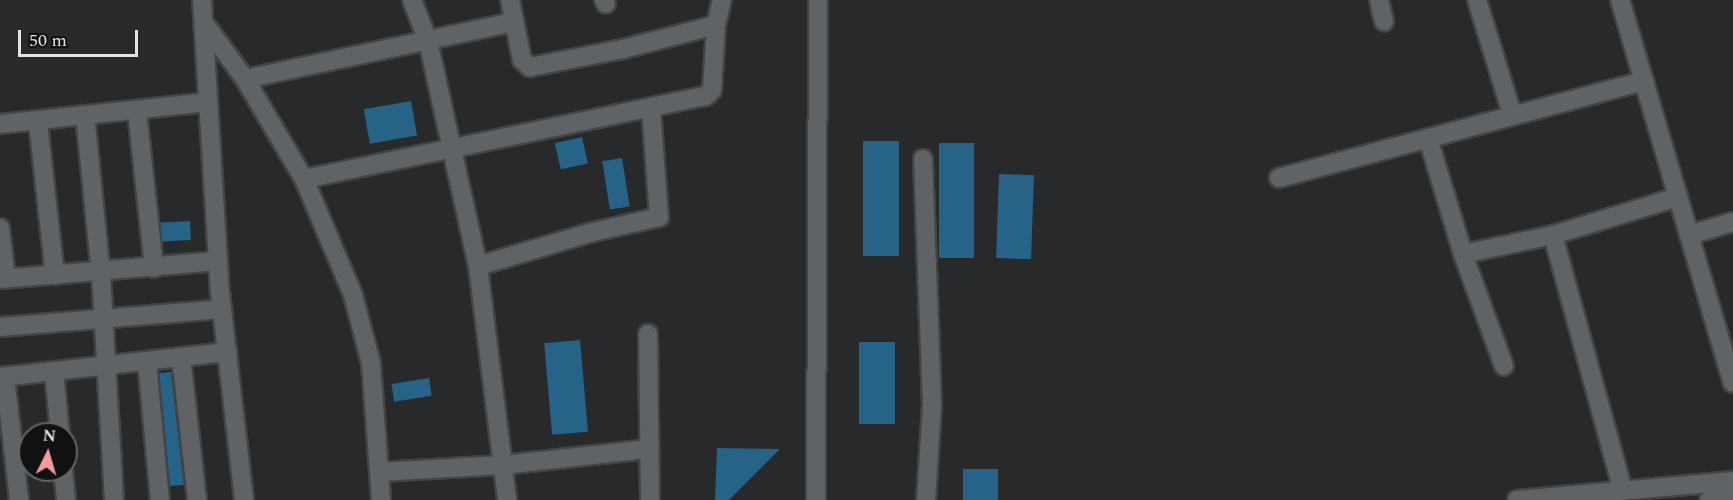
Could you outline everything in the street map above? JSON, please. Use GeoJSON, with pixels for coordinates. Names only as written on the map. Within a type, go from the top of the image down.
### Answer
{"type":"FeatureCollection","features":[{"type":"Feature","properties":{"kind":"street"},"geometry":{"type":"LineString","coordinates":[[202,0],[222,309],[244,500]]}},
{"type":"Feature","properties":{"kind":"street"},"geometry":{"type":"LineString","coordinates":[[412,0],[428,41],[478,266],[507,500]]}},
{"type":"Feature","properties":{"kind":"street"},"geometry":{"type":"LineString","coordinates":[[510,0],[522,60],[530,67],[716,25]]}},
{"type":"Feature","properties":{"kind":"street"},"geometry":{"type":"LineString","coordinates":[[304,179],[694,100],[712,90],[716,25],[722,0]]}},
{"type":"Feature","properties":{"kind":"street"},"geometry":{"type":"LineString","coordinates":[[816,500],[818,0]]}},
{"type":"Feature","properties":{"kind":"street"},"geometry":{"type":"LineString","coordinates":[[1379,0],[1384,21]]}},
{"type":"Feature","properties":{"kind":"street"},"geometry":{"type":"LineString","coordinates":[[1477,0],[1512,114]]}},
{"type":"Feature","properties":{"kind":"street"},"geometry":{"type":"LineString","coordinates":[[1620,0],[1733,384]]}},
{"type":"Feature","properties":{"kind":"street"},"geometry":{"type":"LineString","coordinates":[[244,79],[514,22]]}},
{"type":"Feature","properties":{"kind":"street"},"geometry":{"type":"LineString","coordinates":[[204,24],[244,79],[304,179],[360,316],[371,363],[381,500]]}},
{"type":"Feature","properties":{"kind":"street"},"geometry":{"type":"LineString","coordinates":[[1279,178],[1512,114],[1644,81]]}},
{"type":"Feature","properties":{"kind":"street"},"geometry":{"type":"LineString","coordinates":[[0,124],[38,122],[208,102]]}},
{"type":"Feature","properties":{"kind":"street"},"geometry":{"type":"LineString","coordinates":[[478,266],[659,217],[651,108]]}},
{"type":"Feature","properties":{"kind":"street"},"geometry":{"type":"LineString","coordinates":[[137,111],[154,268]]}},
{"type":"Feature","properties":{"kind":"street"},"geometry":{"type":"LineString","coordinates":[[85,115],[101,274],[104,366],[114,500]]}},
{"type":"Feature","properties":{"kind":"street"},"geometry":{"type":"LineString","coordinates":[[38,122],[56,275]]}},
{"type":"Feature","properties":{"kind":"street"},"geometry":{"type":"LineString","coordinates":[[1428,138],[1463,254],[1504,366]]}},
{"type":"Feature","properties":{"kind":"street"},"geometry":{"type":"LineString","coordinates":[[923,159],[932,405],[926,500]]}},
{"type":"Feature","properties":{"kind":"street"},"geometry":{"type":"LineString","coordinates":[[1463,254],[1553,235],[1678,197]]}},
{"type":"Feature","properties":{"kind":"street"},"geometry":{"type":"LineString","coordinates":[[1689,235],[1733,222]]}},
{"type":"Feature","properties":{"kind":"street"},"geometry":{"type":"LineString","coordinates":[[0,228],[3,279],[101,274],[218,261]]}},
{"type":"Feature","properties":{"kind":"street"},"geometry":{"type":"LineString","coordinates":[[1553,235],[1623,491]]}},
{"type":"Feature","properties":{"kind":"street"},"geometry":{"type":"LineString","coordinates":[[0,327],[222,309]]}},
{"type":"Feature","properties":{"kind":"street"},"geometry":{"type":"LineString","coordinates":[[648,334],[647,449],[650,500]]}},
{"type":"Feature","properties":{"kind":"street"},"geometry":{"type":"LineString","coordinates":[[19,500],[2,377],[228,352]]}},
{"type":"Feature","properties":{"kind":"street"},"geometry":{"type":"LineString","coordinates":[[181,357],[197,500]]}},
{"type":"Feature","properties":{"kind":"street"},"geometry":{"type":"LineString","coordinates":[[147,361],[160,500]]}},
{"type":"Feature","properties":{"kind":"street"},"geometry":{"type":"LineString","coordinates":[[54,371],[59,422]]}},
{"type":"Feature","properties":{"kind":"street"},"geometry":{"type":"LineString","coordinates":[[379,472],[503,465],[647,449]]}},
{"type":"Feature","properties":{"kind":"street"},"geometry":{"type":"LineString","coordinates":[[1517,500],[1733,481]]}},
{"type":"Feature","properties":{"kind":"street"},"geometry":{"type":"LineString","coordinates":[[64,482],[66,500]]}},
{"type":"Feature","properties":{"kind":"street"},"geometry":{"type":"LineString","coordinates":[[1709,500],[1733,498]]}},
{"type":"Feature","properties":{"kind":"building"},"geometry":{"type":"Polygon","coordinates":[[[411,101],[417,135],[370,144],[364,109],[411,101]]]}},
{"type":"Feature","properties":{"kind":"building"},"geometry":{"type":"Polygon","coordinates":[[[582,137],[588,163],[561,170],[555,143],[582,137]]]}},
{"type":"Feature","properties":{"kind":"building"},"geometry":{"type":"Polygon","coordinates":[[[863,141],[899,141],[899,256],[863,256],[863,141]]]}},
{"type":"Feature","properties":{"kind":"building"},"geometry":{"type":"Polygon","coordinates":[[[939,143],[974,143],[974,258],[939,258],[939,143]]]}},
{"type":"Feature","properties":{"kind":"building"},"geometry":{"type":"Polygon","coordinates":[[[622,158],[630,206],[610,210],[602,161],[622,158]]]}},
{"type":"Feature","properties":{"kind":"building"},"geometry":{"type":"Polygon","coordinates":[[[999,174],[1034,175],[1031,259],[996,258],[999,174]]]}},
{"type":"Feature","properties":{"kind":"building"},"geometry":{"type":"Polygon","coordinates":[[[190,221],[191,240],[161,242],[160,223],[190,221]]]}},
{"type":"Feature","properties":{"kind":"building"},"geometry":{"type":"Polygon","coordinates":[[[580,340],[588,432],[552,435],[544,343],[580,340]]]}},
{"type":"Feature","properties":{"kind":"building"},"geometry":{"type":"Polygon","coordinates":[[[859,342],[895,342],[895,424],[859,424],[859,342]]]}},
{"type":"Feature","properties":{"kind":"building"},"geometry":{"type":"Polygon","coordinates":[[[171,372],[184,485],[170,486],[159,373],[171,372]]]}},
{"type":"Feature","properties":{"kind":"building"},"geometry":{"type":"Polygon","coordinates":[[[429,378],[432,396],[394,402],[391,384],[429,378]]]}},
{"type":"Feature","properties":{"kind":"building"},"geometry":{"type":"Polygon","coordinates":[[[717,448],[780,449],[729,500],[715,500],[717,448]]]}},
{"type":"Feature","properties":{"kind":"building"},"geometry":{"type":"Polygon","coordinates":[[[963,469],[998,469],[998,500],[963,500],[963,469]]]}}]}
